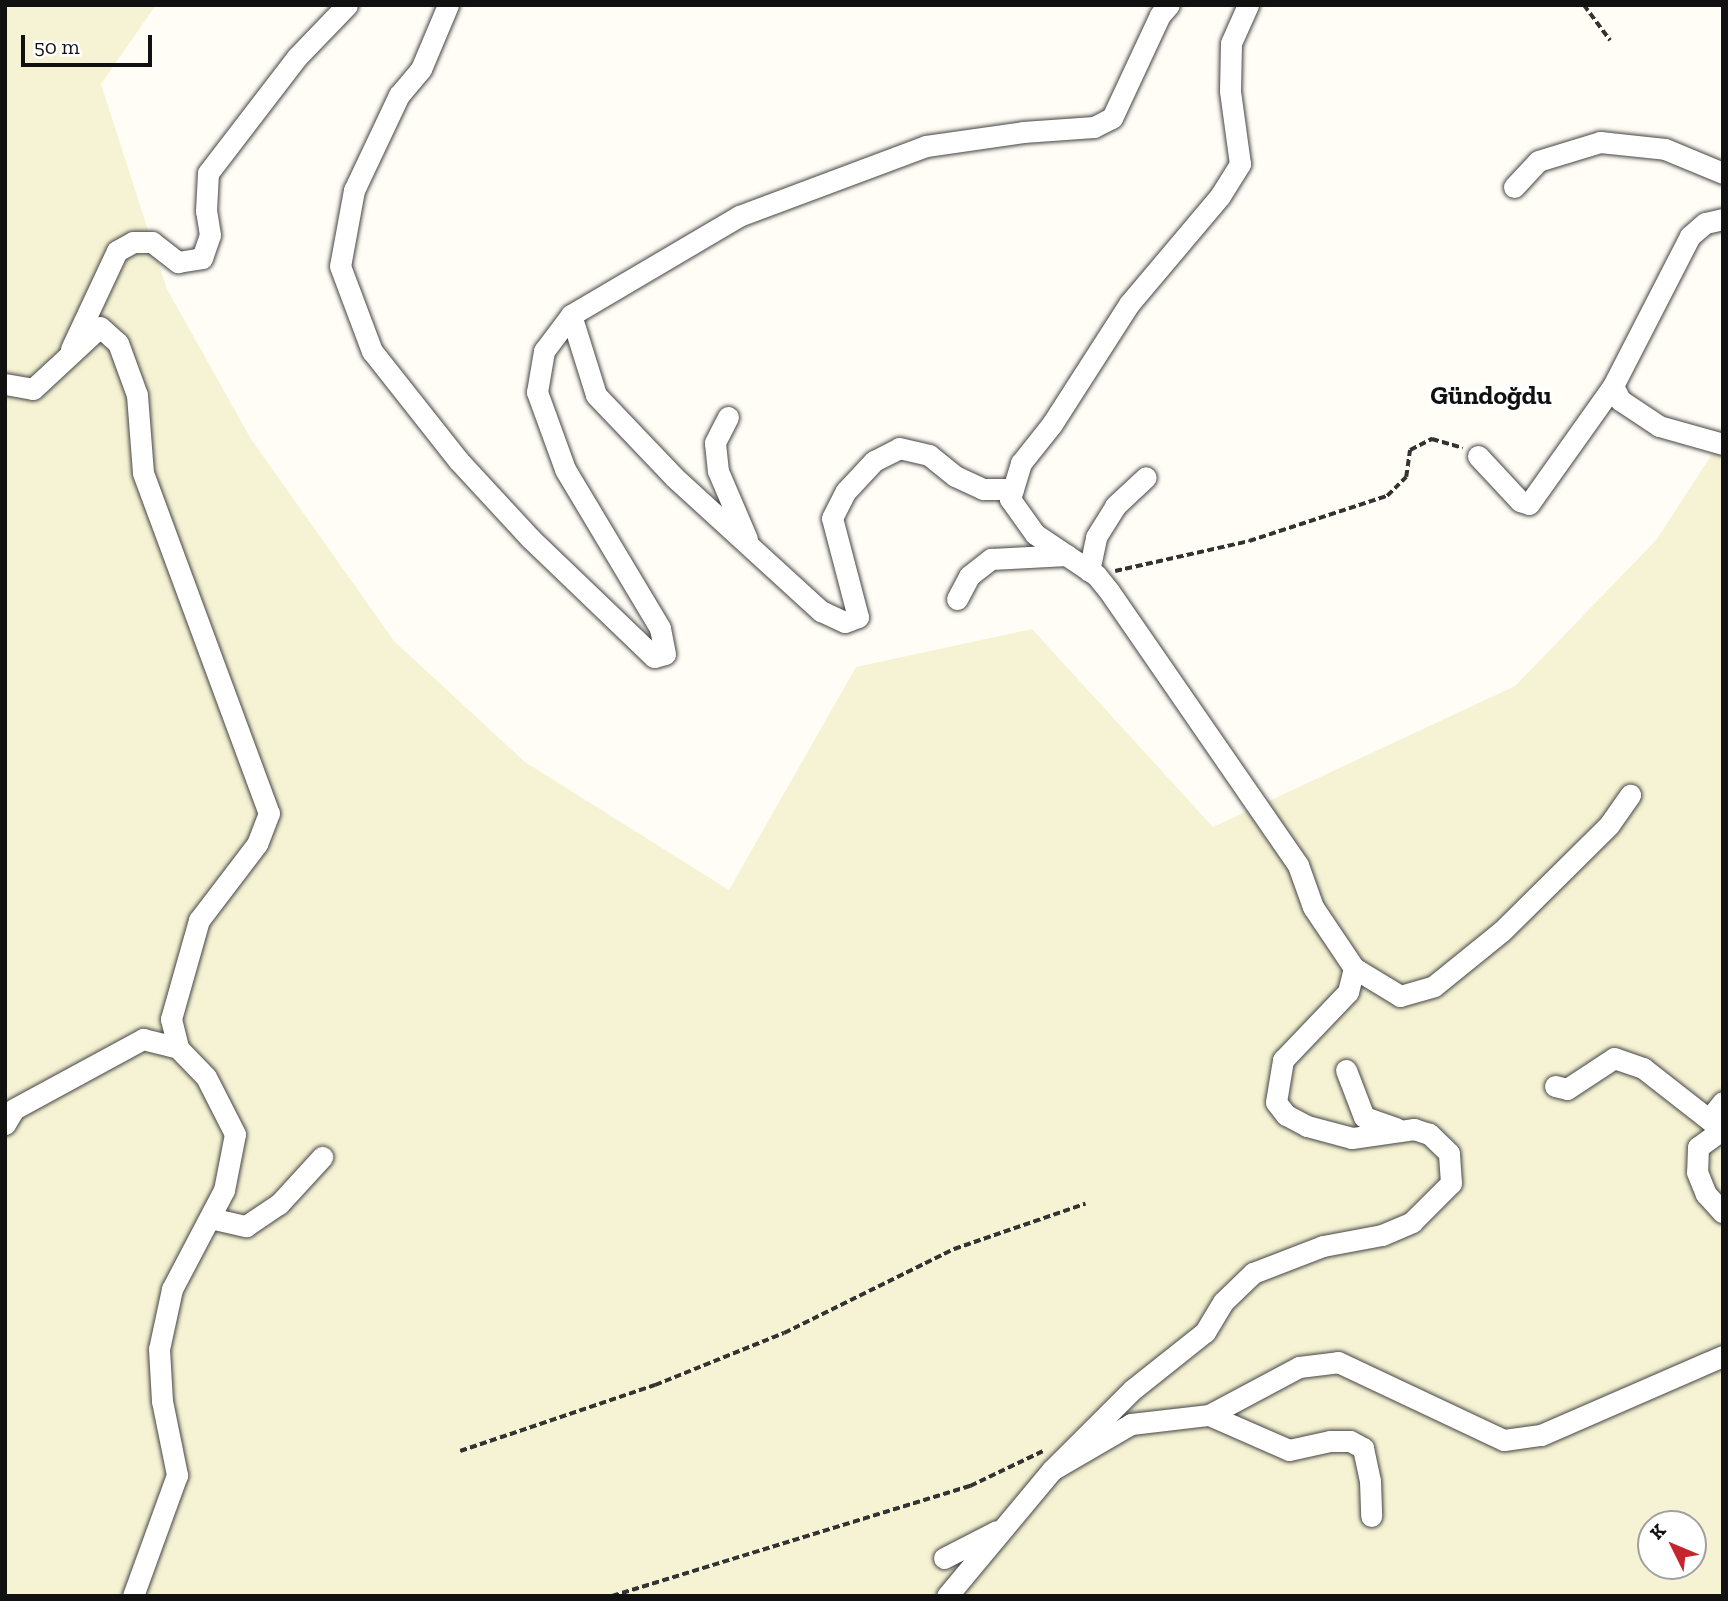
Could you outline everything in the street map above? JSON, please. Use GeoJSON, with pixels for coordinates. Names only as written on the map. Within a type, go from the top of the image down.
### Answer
{"type":"FeatureCollection","features":[{"type":"Feature","properties":{"kind":"street"},"geometry":{"type":"LineString","coordinates":[[67,358],[117,251],[133,242],[152,242],[178,262],[202,258],[210,235],[206,211],[208,173],[297,57],[347,5]]}},
{"type":"Feature","properties":{"kind":"street"},"geometry":{"type":"LineString","coordinates":[[448,5],[421,69],[399,95],[354,190],[340,266],[372,351],[452,451],[530,538],[654,657],[665,654],[660,628],[565,469],[537,392],[544,351],[571,315],[739,216],[913,151],[1023,132],[1094,127],[1112,118],[1160,15],[1169,5]]}},
{"type":"Feature","properties":{"kind":"street"},"geometry":{"type":"LineString","coordinates":[[1248,5],[1231,43],[1230,91],[1240,164],[1220,196],[1129,304],[1052,424],[1021,463],[1010,499],[1035,534],[1093,573],[1298,865],[1313,907],[1354,968],[1400,996],[1434,986],[1502,931],[1609,825],[1630,795]]}},
{"type":"Feature","properties":{"kind":"street"},"geometry":{"type":"LineString","coordinates":[[1514,187],[1538,161],[1600,142],[1665,149],[1723,173]]}},
{"type":"Feature","properties":{"kind":"street"},"geometry":{"type":"LineString","coordinates":[[1478,456],[1520,501],[1529,504],[1613,386],[1690,236],[1705,223],[1723,219]]}},
{"type":"Feature","properties":{"kind":"street"},"geometry":{"type":"LineString","coordinates":[[571,315],[596,395],[674,477],[821,611],[845,622],[858,617],[832,518],[846,491],[874,461],[899,449],[929,455],[955,476],[983,489],[1013,489]]}},
{"type":"Feature","properties":{"kind":"street"},"geometry":{"type":"LineString","coordinates":[[5,384],[33,389],[100,327],[118,343],[137,395],[143,473],[269,813],[257,844],[198,920],[171,1019],[178,1048],[206,1077],[235,1134],[224,1190],[169,1301],[159,1349],[162,1401],[177,1475],[133,1596]]}},
{"type":"Feature","properties":{"kind":"street"},"geometry":{"type":"LineString","coordinates":[[1613,386],[1620,401],[1659,426],[1723,444]]}},
{"type":"Feature","properties":{"kind":"street"},"geometry":{"type":"LineString","coordinates":[[728,417],[715,443],[718,471],[751,547]]}},
{"type":"Feature","properties":{"kind":"street"},"geometry":{"type":"LineString","coordinates":[[1093,573],[1096,537],[1115,506],[1146,477]]}},
{"type":"Feature","properties":{"kind":"street"},"geometry":{"type":"LineString","coordinates":[[957,599],[969,576],[991,559],[1066,555]]}},
{"type":"Feature","properties":{"kind":"street"},"geometry":{"type":"LineString","coordinates":[[1354,968],[1348,992],[1283,1060],[1276,1102],[1286,1115],[1307,1126],[1352,1138],[1405,1130]]}},
{"type":"Feature","properties":{"kind":"street"},"geometry":{"type":"LineString","coordinates":[[5,1124],[14,1109],[143,1039],[178,1048]]}},
{"type":"Feature","properties":{"kind":"street"},"geometry":{"type":"LineString","coordinates":[[1555,1086],[1567,1089],[1614,1058],[1643,1068],[1718,1126]]}},
{"type":"Feature","properties":{"kind":"street"},"geometry":{"type":"LineString","coordinates":[[947,1596],[1052,1470],[1132,1390],[1205,1332],[1223,1302],[1253,1273],[1323,1246],[1382,1235],[1412,1222],[1438,1199],[1451,1183],[1448,1153],[1429,1134],[1405,1130],[1364,1117],[1346,1070]]}},
{"type":"Feature","properties":{"kind":"street"},"geometry":{"type":"LineString","coordinates":[[1723,1102],[1718,1126],[1698,1147],[1697,1172],[1706,1194],[1723,1213]]}},
{"type":"Feature","properties":{"kind":"street"},"geometry":{"type":"LineString","coordinates":[[210,1218],[246,1226],[279,1204],[322,1157]]}},
{"type":"Feature","properties":{"kind":"street"},"geometry":{"type":"LineString","coordinates":[[1052,1470],[1131,1423],[1209,1415],[1299,1367],[1338,1363],[1504,1440],[1541,1435],[1723,1356]]}},
{"type":"Feature","properties":{"kind":"street"},"geometry":{"type":"LineString","coordinates":[[1209,1415],[1289,1450],[1330,1441],[1350,1441],[1363,1448],[1370,1481],[1371,1516]]}},
{"type":"Feature","properties":{"kind":"street"},"geometry":{"type":"LineString","coordinates":[[944,1558],[1008,1525]]}},
{"type":"Feature","properties":{"kind":"path"},"geometry":{"type":"LineString","coordinates":[[1584,5],[1610,40]]}},
{"type":"Feature","properties":{"kind":"path"},"geometry":{"type":"LineString","coordinates":[[1093,573],[1249,541],[1387,496],[1406,477],[1410,450],[1432,439],[1447,440],[1478,456]]}},
{"type":"Feature","properties":{"kind":"path"},"geometry":{"type":"LineString","coordinates":[[460,1451],[668,1380],[784,1333],[954,1249],[1085,1204]]}},
{"type":"Feature","properties":{"kind":"path"},"geometry":{"type":"LineString","coordinates":[[612,1596],[970,1486],[1051,1447]]}},
{"type":"Feature","properties":{"kind":"shaded area"},"geometry":{"type":"Polygon","coordinates":[[[5,5],[156,5],[101,84],[167,289],[251,439],[394,641],[525,762],[729,890],[856,667],[1032,629],[1213,827],[1515,686],[1657,539],[1723,437],[1723,1596],[5,1596],[5,5]]]}},
{"type":"Feature","properties":{"kind":"district","name":"Gündoğdu"},"geometry":{"type":"Point","coordinates":[1491,396]}}]}
